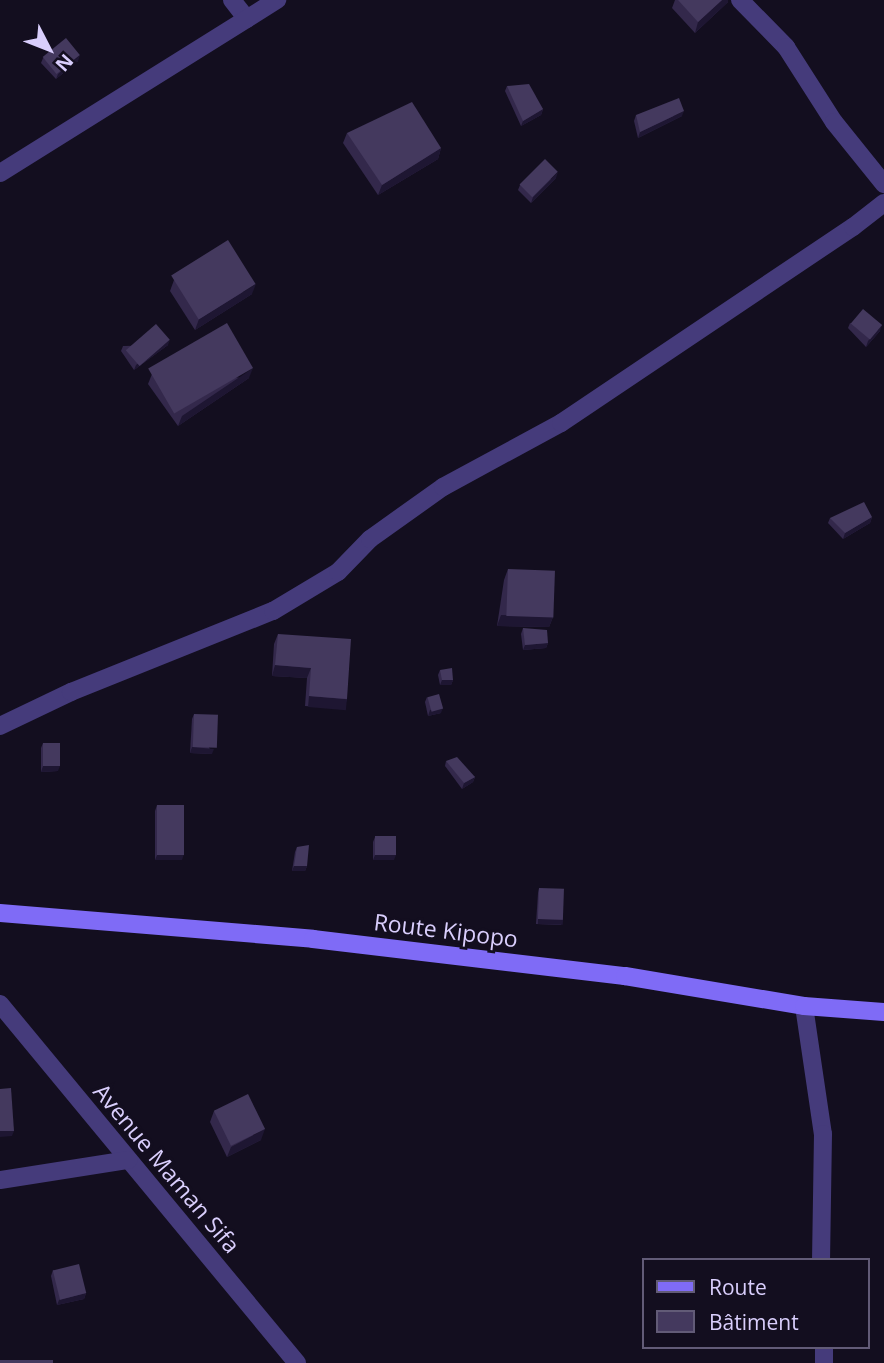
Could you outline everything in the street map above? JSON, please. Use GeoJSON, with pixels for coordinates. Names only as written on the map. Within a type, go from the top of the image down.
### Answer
{"type":"FeatureCollection","features":[{"type":"Feature","properties":{"kind":"main road","name":"Route Kipopo"},"geometry":{"type":"LineString","coordinates":[[0,913],[313,939],[625,976],[804,1006],[884,1012]]}},
{"type":"Feature","properties":{"kind":"street"},"geometry":{"type":"LineString","coordinates":[[232,0],[247,19]]}},
{"type":"Feature","properties":{"kind":"street"},"geometry":{"type":"LineString","coordinates":[[0,173],[277,0]]}},
{"type":"Feature","properties":{"kind":"street"},"geometry":{"type":"LineString","coordinates":[[740,0],[786,47],[834,122],[884,184]]}},
{"type":"Feature","properties":{"kind":"street"},"geometry":{"type":"LineString","coordinates":[[0,726],[71,692],[273,611],[338,572],[370,540],[443,487],[561,423],[853,227],[884,203]]}},
{"type":"Feature","properties":{"kind":"street","name":"Avenue Maman Sifa"},"geometry":{"type":"LineString","coordinates":[[0,1004],[297,1363]]}},
{"type":"Feature","properties":{"kind":"street"},"geometry":{"type":"LineString","coordinates":[[804,1006],[823,1134],[821,1258]]}},
{"type":"Feature","properties":{"kind":"street"},"geometry":{"type":"LineString","coordinates":[[0,1180],[128,1160]]}},
{"type":"Feature","properties":{"kind":"building"},"geometry":{"type":"Polygon","coordinates":[[[678,0],[722,0],[698,22],[678,0]]]}},
{"type":"Feature","properties":{"kind":"building"},"geometry":{"type":"Polygon","coordinates":[[[66,38],[80,55],[57,74],[43,57],[66,38]]]}},
{"type":"Feature","properties":{"kind":"building"},"geometry":{"type":"Polygon","coordinates":[[[529,84],[543,109],[523,121],[507,86],[529,84]]]}},
{"type":"Feature","properties":{"kind":"building"},"geometry":{"type":"Polygon","coordinates":[[[679,98],[684,111],[640,132],[636,115],[679,98]]]}},
{"type":"Feature","properties":{"kind":"building"},"geometry":{"type":"Polygon","coordinates":[[[412,102],[441,148],[382,185],[347,133],[412,102]]]}},
{"type":"Feature","properties":{"kind":"building"},"geometry":{"type":"Polygon","coordinates":[[[545,159],[558,172],[532,197],[520,184],[545,159]]]}},
{"type":"Feature","properties":{"kind":"building"},"geometry":{"type":"Polygon","coordinates":[[[228,240],[256,284],[199,320],[171,276],[228,240]]]}},
{"type":"Feature","properties":{"kind":"building"},"geometry":{"type":"Polygon","coordinates":[[[863,309],[882,325],[870,340],[851,324],[863,309]]]}},
{"type":"Feature","properties":{"kind":"building"},"geometry":{"type":"Polygon","coordinates":[[[227,323],[253,368],[174,414],[148,368],[227,323]]]}},
{"type":"Feature","properties":{"kind":"building"},"geometry":{"type":"Polygon","coordinates":[[[156,324],[170,340],[140,366],[126,350],[156,324]]]}},
{"type":"Feature","properties":{"kind":"building"},"geometry":{"type":"Polygon","coordinates":[[[864,502],[872,517],[845,533],[830,518],[864,502]]]}},
{"type":"Feature","properties":{"kind":"building"},"geometry":{"type":"Polygon","coordinates":[[[508,569],[555,571],[553,618],[506,616],[508,569]]]}},
{"type":"Feature","properties":{"kind":"building"},"geometry":{"type":"Polygon","coordinates":[[[523,628],[547,630],[548,643],[525,645],[523,628]]]}},
{"type":"Feature","properties":{"kind":"building"},"geometry":{"type":"Polygon","coordinates":[[[278,634],[351,639],[347,699],[309,696],[311,668],[275,665],[278,634]]]}},
{"type":"Feature","properties":{"kind":"building"},"geometry":{"type":"Polygon","coordinates":[[[452,668],[453,680],[442,680],[440,670],[452,668]]]}},
{"type":"Feature","properties":{"kind":"building"},"geometry":{"type":"Polygon","coordinates":[[[439,694],[443,708],[432,712],[427,697],[439,694]]]}},
{"type":"Feature","properties":{"kind":"building"},"geometry":{"type":"Polygon","coordinates":[[[194,714],[218,715],[217,748],[193,747],[194,714]]]}},
{"type":"Feature","properties":{"kind":"building"},"geometry":{"type":"Polygon","coordinates":[[[43,743],[60,743],[60,766],[43,766],[43,743]]]}},
{"type":"Feature","properties":{"kind":"building"},"geometry":{"type":"Polygon","coordinates":[[[457,757],[475,777],[464,783],[446,761],[457,757]]]}},
{"type":"Feature","properties":{"kind":"building"},"geometry":{"type":"Polygon","coordinates":[[[157,805],[184,805],[184,855],[157,855],[157,805]]]}},
{"type":"Feature","properties":{"kind":"building"},"geometry":{"type":"Polygon","coordinates":[[[375,836],[396,836],[396,855],[375,855],[375,836]]]}},
{"type":"Feature","properties":{"kind":"building"},"geometry":{"type":"Polygon","coordinates":[[[309,845],[307,866],[294,866],[297,847],[309,845]]]}},
{"type":"Feature","properties":{"kind":"building"},"geometry":{"type":"Polygon","coordinates":[[[539,888],[564,889],[563,920],[538,919],[539,888]]]}},
{"type":"Feature","properties":{"kind":"building"},"geometry":{"type":"Polygon","coordinates":[[[11,1088],[14,1131],[0,1131],[0,1089],[11,1088]]]}},
{"type":"Feature","properties":{"kind":"building"},"geometry":{"type":"Polygon","coordinates":[[[248,1094],[265,1129],[231,1146],[214,1111],[248,1094]]]}},
{"type":"Feature","properties":{"kind":"building"},"geometry":{"type":"Polygon","coordinates":[[[79,1264],[86,1293],[60,1300],[53,1271],[79,1264]]]}},
{"type":"Feature","properties":{"kind":"building"},"geometry":{"type":"Polygon","coordinates":[[[0,1360],[53,1360],[53,1363],[0,1363],[0,1360]]]}}]}
